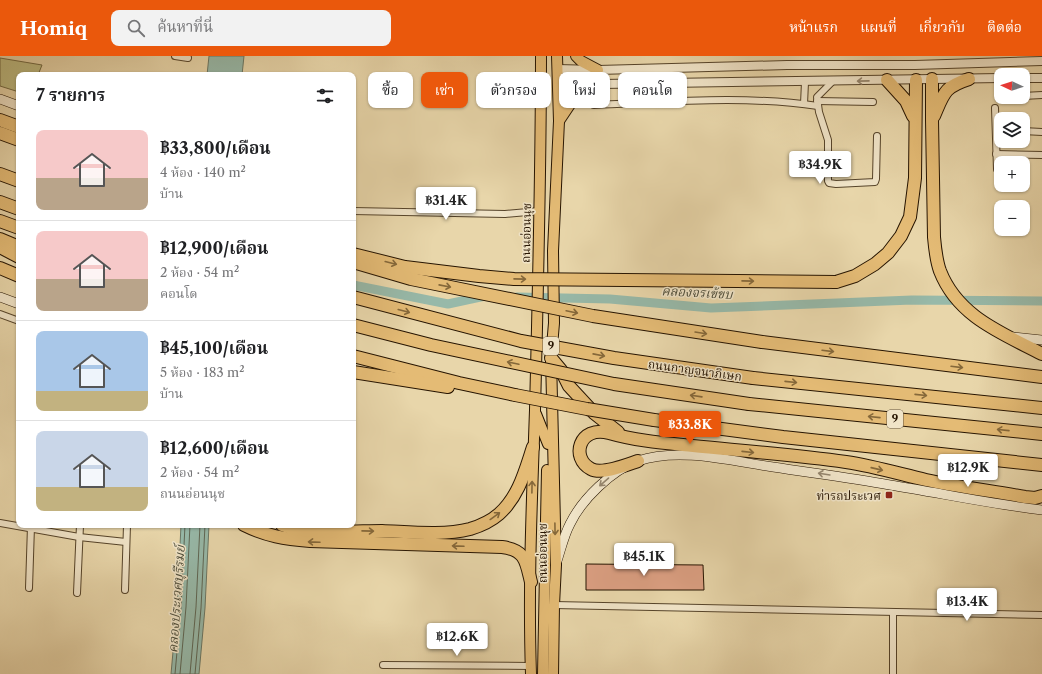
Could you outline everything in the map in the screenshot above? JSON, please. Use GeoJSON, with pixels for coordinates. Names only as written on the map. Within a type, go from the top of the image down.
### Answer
{"type":"FeatureCollection","features":[{"type":"Feature","properties":{"kind":"highway"},"geometry":{"type":"LineString","coordinates":[[932,79],[934,237],[940,271],[949,288],[959,302],[970,313],[986,326],[1042,354]]}},
{"type":"Feature","properties":{"kind":"highway"},"geometry":{"type":"LineString","coordinates":[[932,120],[945,92],[954,84],[969,79]]}},
{"type":"Feature","properties":{"kind":"highway"},"geometry":{"type":"LineString","coordinates":[[887,80],[906,100],[915,123]]}},
{"type":"Feature","properties":{"kind":"highway"},"geometry":{"type":"LineString","coordinates":[[356,255],[405,267],[514,279],[836,282],[855,276],[875,264],[888,253],[901,236],[910,217],[915,178],[916,80]]}},
{"type":"Feature","properties":{"kind":"highway"},"geometry":{"type":"LineString","coordinates":[[0,120],[16,126]]}},
{"type":"Feature","properties":{"kind":"highway"},"geometry":{"type":"LineString","coordinates":[[0,133],[16,139]]}},
{"type":"Feature","properties":{"kind":"highway"},"geometry":{"type":"LineString","coordinates":[[0,174],[16,180]]}},
{"type":"Feature","properties":{"kind":"highway"},"geometry":{"type":"LineString","coordinates":[[915,178],[924,175],[933,177]]}},
{"type":"Feature","properties":{"kind":"highway"},"geometry":{"type":"LineString","coordinates":[[0,202],[16,208]]}},
{"type":"Feature","properties":{"kind":"highway"},"geometry":{"type":"LineString","coordinates":[[0,221],[16,227]]}},
{"type":"Feature","properties":{"kind":"highway"},"geometry":{"type":"LineString","coordinates":[[0,239],[16,246]]}},
{"type":"Feature","properties":{"kind":"highway"},"geometry":{"type":"LineString","coordinates":[[0,247],[16,255]]}},
{"type":"Feature","properties":{"kind":"highway"},"geometry":{"type":"LineString","coordinates":[[356,263],[411,279],[593,316],[762,342],[1042,377]]}},
{"type":"Feature","properties":{"kind":"highway"},"geometry":{"type":"LineString","coordinates":[[0,268],[16,275]]}},
{"type":"Feature","properties":{"kind":"highway","name":"ถนนกาญจนาภิเษก"},"geometry":{"type":"LineString","coordinates":[[356,298],[521,341],[614,358],[752,378],[1042,408]]}},
{"type":"Feature","properties":{"kind":"highway","name":"9"},"geometry":{"type":"LineString","coordinates":[[356,325],[431,345],[606,383],[749,404],[1042,434]]}},
{"type":"Feature","properties":{"kind":"highway"},"geometry":{"type":"LineString","coordinates":[[356,357],[515,395],[618,415],[783,437],[1042,465]]}},
{"type":"Feature","properties":{"kind":"highway"},"geometry":{"type":"LineString","coordinates":[[551,358],[561,370],[569,386],[589,408],[606,424],[626,438]]}},
{"type":"Feature","properties":{"kind":"highway"},"geometry":{"type":"LineString","coordinates":[[356,372],[515,395]]}},
{"type":"Feature","properties":{"kind":"highway"},"geometry":{"type":"LineString","coordinates":[[638,461],[597,471],[586,466],[581,458],[580,448],[582,441],[593,432],[605,432],[638,440],[846,462],[970,488],[1030,498],[1042,496]]}},
{"type":"Feature","properties":{"kind":"highway"},"geometry":{"type":"LineString","coordinates":[[295,528],[310,531],[444,532],[470,529],[487,522],[499,514],[510,501],[520,484],[533,447]]}},
{"type":"Feature","properties":{"kind":"highway"},"geometry":{"type":"LineString","coordinates":[[980,458],[1042,470]]}},
{"type":"Feature","properties":{"kind":"highway"},"geometry":{"type":"LineString","coordinates":[[250,528],[279,538],[310,542],[512,548],[525,558],[531,582]]}},
{"type":"Feature","properties":{"kind":"main road","name":"ถนนอ่อนนุช"},"geometry":{"type":"LineString","coordinates":[[541,56],[541,71]]}},
{"type":"Feature","properties":{"kind":"main road","name":"ถนนอ่อนนุช"},"geometry":{"type":"LineString","coordinates":[[553,674],[556,565],[551,358],[554,323],[553,251],[559,121],[557,56]]}},
{"type":"Feature","properties":{"kind":"main road"},"geometry":{"type":"LineString","coordinates":[[576,56],[581,61],[598,70]]}},
{"type":"Feature","properties":{"kind":"main road"},"geometry":{"type":"LineString","coordinates":[[541,71],[557,69]]}},
{"type":"Feature","properties":{"kind":"main road"},"geometry":{"type":"LineString","coordinates":[[551,82],[557,82]]}},
{"type":"Feature","properties":{"kind":"main road"},"geometry":{"type":"LineString","coordinates":[[0,98],[16,105]]}},
{"type":"Feature","properties":{"kind":"main road","name":"ถนนอ่อนนุช"},"geometry":{"type":"LineString","coordinates":[[531,670],[533,447],[541,108]]}},
{"type":"Feature","properties":{"kind":"main road"},"geometry":{"type":"LineString","coordinates":[[559,121],[568,108]]}},
{"type":"Feature","properties":{"kind":"main road"},"geometry":{"type":"LineString","coordinates":[[0,297],[16,303]]}},
{"type":"Feature","properties":{"kind":"main road"},"geometry":{"type":"LineString","coordinates":[[1008,337],[1042,340]]}},
{"type":"Feature","properties":{"kind":"main road","name":"ถนนอ่อนนุช"},"geometry":{"type":"LineString","coordinates":[[543,674],[548,444],[552,409]]}},
{"type":"Feature","properties":{"kind":"main road","name":"ถนนอ่อนนุช"},"geometry":{"type":"LineString","coordinates":[[535,411],[548,444]]}},
{"type":"Feature","properties":{"kind":"main road"},"geometry":{"type":"LineString","coordinates":[[556,565],[570,523],[593,492],[624,467],[638,461],[663,456],[692,456],[819,473],[1042,510]]}},
{"type":"Feature","properties":{"kind":"street"},"geometry":{"type":"LineString","coordinates":[[175,56],[188,58]]}},
{"type":"Feature","properties":{"kind":"street"},"geometry":{"type":"LineString","coordinates":[[557,69],[598,70],[787,65],[916,65],[1042,61]]}},
{"type":"Feature","properties":{"kind":"street"},"geometry":{"type":"LineString","coordinates":[[932,64],[932,79]]}},
{"type":"Feature","properties":{"kind":"street"},"geometry":{"type":"LineString","coordinates":[[916,65],[916,80]]}},
{"type":"Feature","properties":{"kind":"street"},"geometry":{"type":"LineString","coordinates":[[610,84],[994,78]]}},
{"type":"Feature","properties":{"kind":"street"},"geometry":{"type":"LineString","coordinates":[[1030,78],[1042,78]]}},
{"type":"Feature","properties":{"kind":"street"},"geometry":{"type":"LineString","coordinates":[[832,81],[817,97],[828,140],[829,183],[875,182],[877,136]]}},
{"type":"Feature","properties":{"kind":"street"},"geometry":{"type":"LineString","coordinates":[[804,104],[805,82]]}},
{"type":"Feature","properties":{"kind":"street"},"geometry":{"type":"LineString","coordinates":[[1030,96],[1042,95]]}},
{"type":"Feature","properties":{"kind":"street"},"geometry":{"type":"LineString","coordinates":[[610,104],[731,99],[770,100],[804,104],[873,102]]}},
{"type":"Feature","properties":{"kind":"street"},"geometry":{"type":"LineString","coordinates":[[996,108],[996,112]]}},
{"type":"Feature","properties":{"kind":"street"},"geometry":{"type":"LineString","coordinates":[[1030,131],[1042,132]]}},
{"type":"Feature","properties":{"kind":"street"},"geometry":{"type":"LineString","coordinates":[[996,148],[996,154],[1042,155]]}},
{"type":"Feature","properties":{"kind":"street"},"geometry":{"type":"LineString","coordinates":[[356,211],[505,214],[539,211]]}},
{"type":"Feature","properties":{"kind":"street"},"geometry":{"type":"LineString","coordinates":[[0,314],[16,320]]}},
{"type":"Feature","properties":{"kind":"street"},"geometry":{"type":"LineString","coordinates":[[0,523],[16,525]]}},
{"type":"Feature","properties":{"kind":"street"},"geometry":{"type":"LineString","coordinates":[[29,588],[31,528]]}},
{"type":"Feature","properties":{"kind":"street"},"geometry":{"type":"LineString","coordinates":[[36,528],[79,537],[126,542]]}},
{"type":"Feature","properties":{"kind":"street"},"geometry":{"type":"LineString","coordinates":[[77,593],[80,528]]}},
{"type":"Feature","properties":{"kind":"street"},"geometry":{"type":"LineString","coordinates":[[125,590],[127,528]]}},
{"type":"Feature","properties":{"kind":"street"},"geometry":{"type":"LineString","coordinates":[[554,605],[1042,615]]}},
{"type":"Feature","properties":{"kind":"street"},"geometry":{"type":"LineString","coordinates":[[893,612],[893,674]]}},
{"type":"Feature","properties":{"kind":"street"},"geometry":{"type":"LineString","coordinates":[[384,665],[531,670]]}},
{"type":"Feature","properties":{"kind":"shaded area"},"geometry":{"type":"Polygon","coordinates":[[[0,58],[42,65],[39,72],[16,72],[16,91],[0,86],[0,58]]]}},
{"type":"Feature","properties":{"kind":"water"},"geometry":{"type":"Polygon","coordinates":[[[209,56],[244,56],[242,72],[207,72],[209,56]]]}},
{"type":"Feature","properties":{"kind":"water"},"geometry":{"type":"Polygon","coordinates":[[[181,528],[209,528],[205,608],[199,674],[171,674],[177,607],[181,528]]]}},
{"type":"Feature","properties":{"kind":"building"},"geometry":{"type":"Polygon","coordinates":[[[586,564],[703,565],[704,590],[586,590],[586,564]]]}},
{"type":"Feature","properties":{"kind":"waterway","name":"คลองจรเข้ขบ"},"geometry":{"type":"LineString","coordinates":[[356,286],[448,304],[485,296]]}},
{"type":"Feature","properties":{"kind":"waterway","name":"คลองจรเข้ขบ"},"geometry":{"type":"LineString","coordinates":[[517,297],[610,299],[711,308],[912,300],[1042,301]]}},
{"type":"Feature","properties":{"kind":"place","name":"ท่ารถประเวศ"},"geometry":{"type":"Point","coordinates":[889,495]}},
{"type":"Feature","properties":{"kind":"water label","name":"คลองประเวศบุรีรมย์"},"geometry":{"type":"Point","coordinates":[176,599]}}]}
